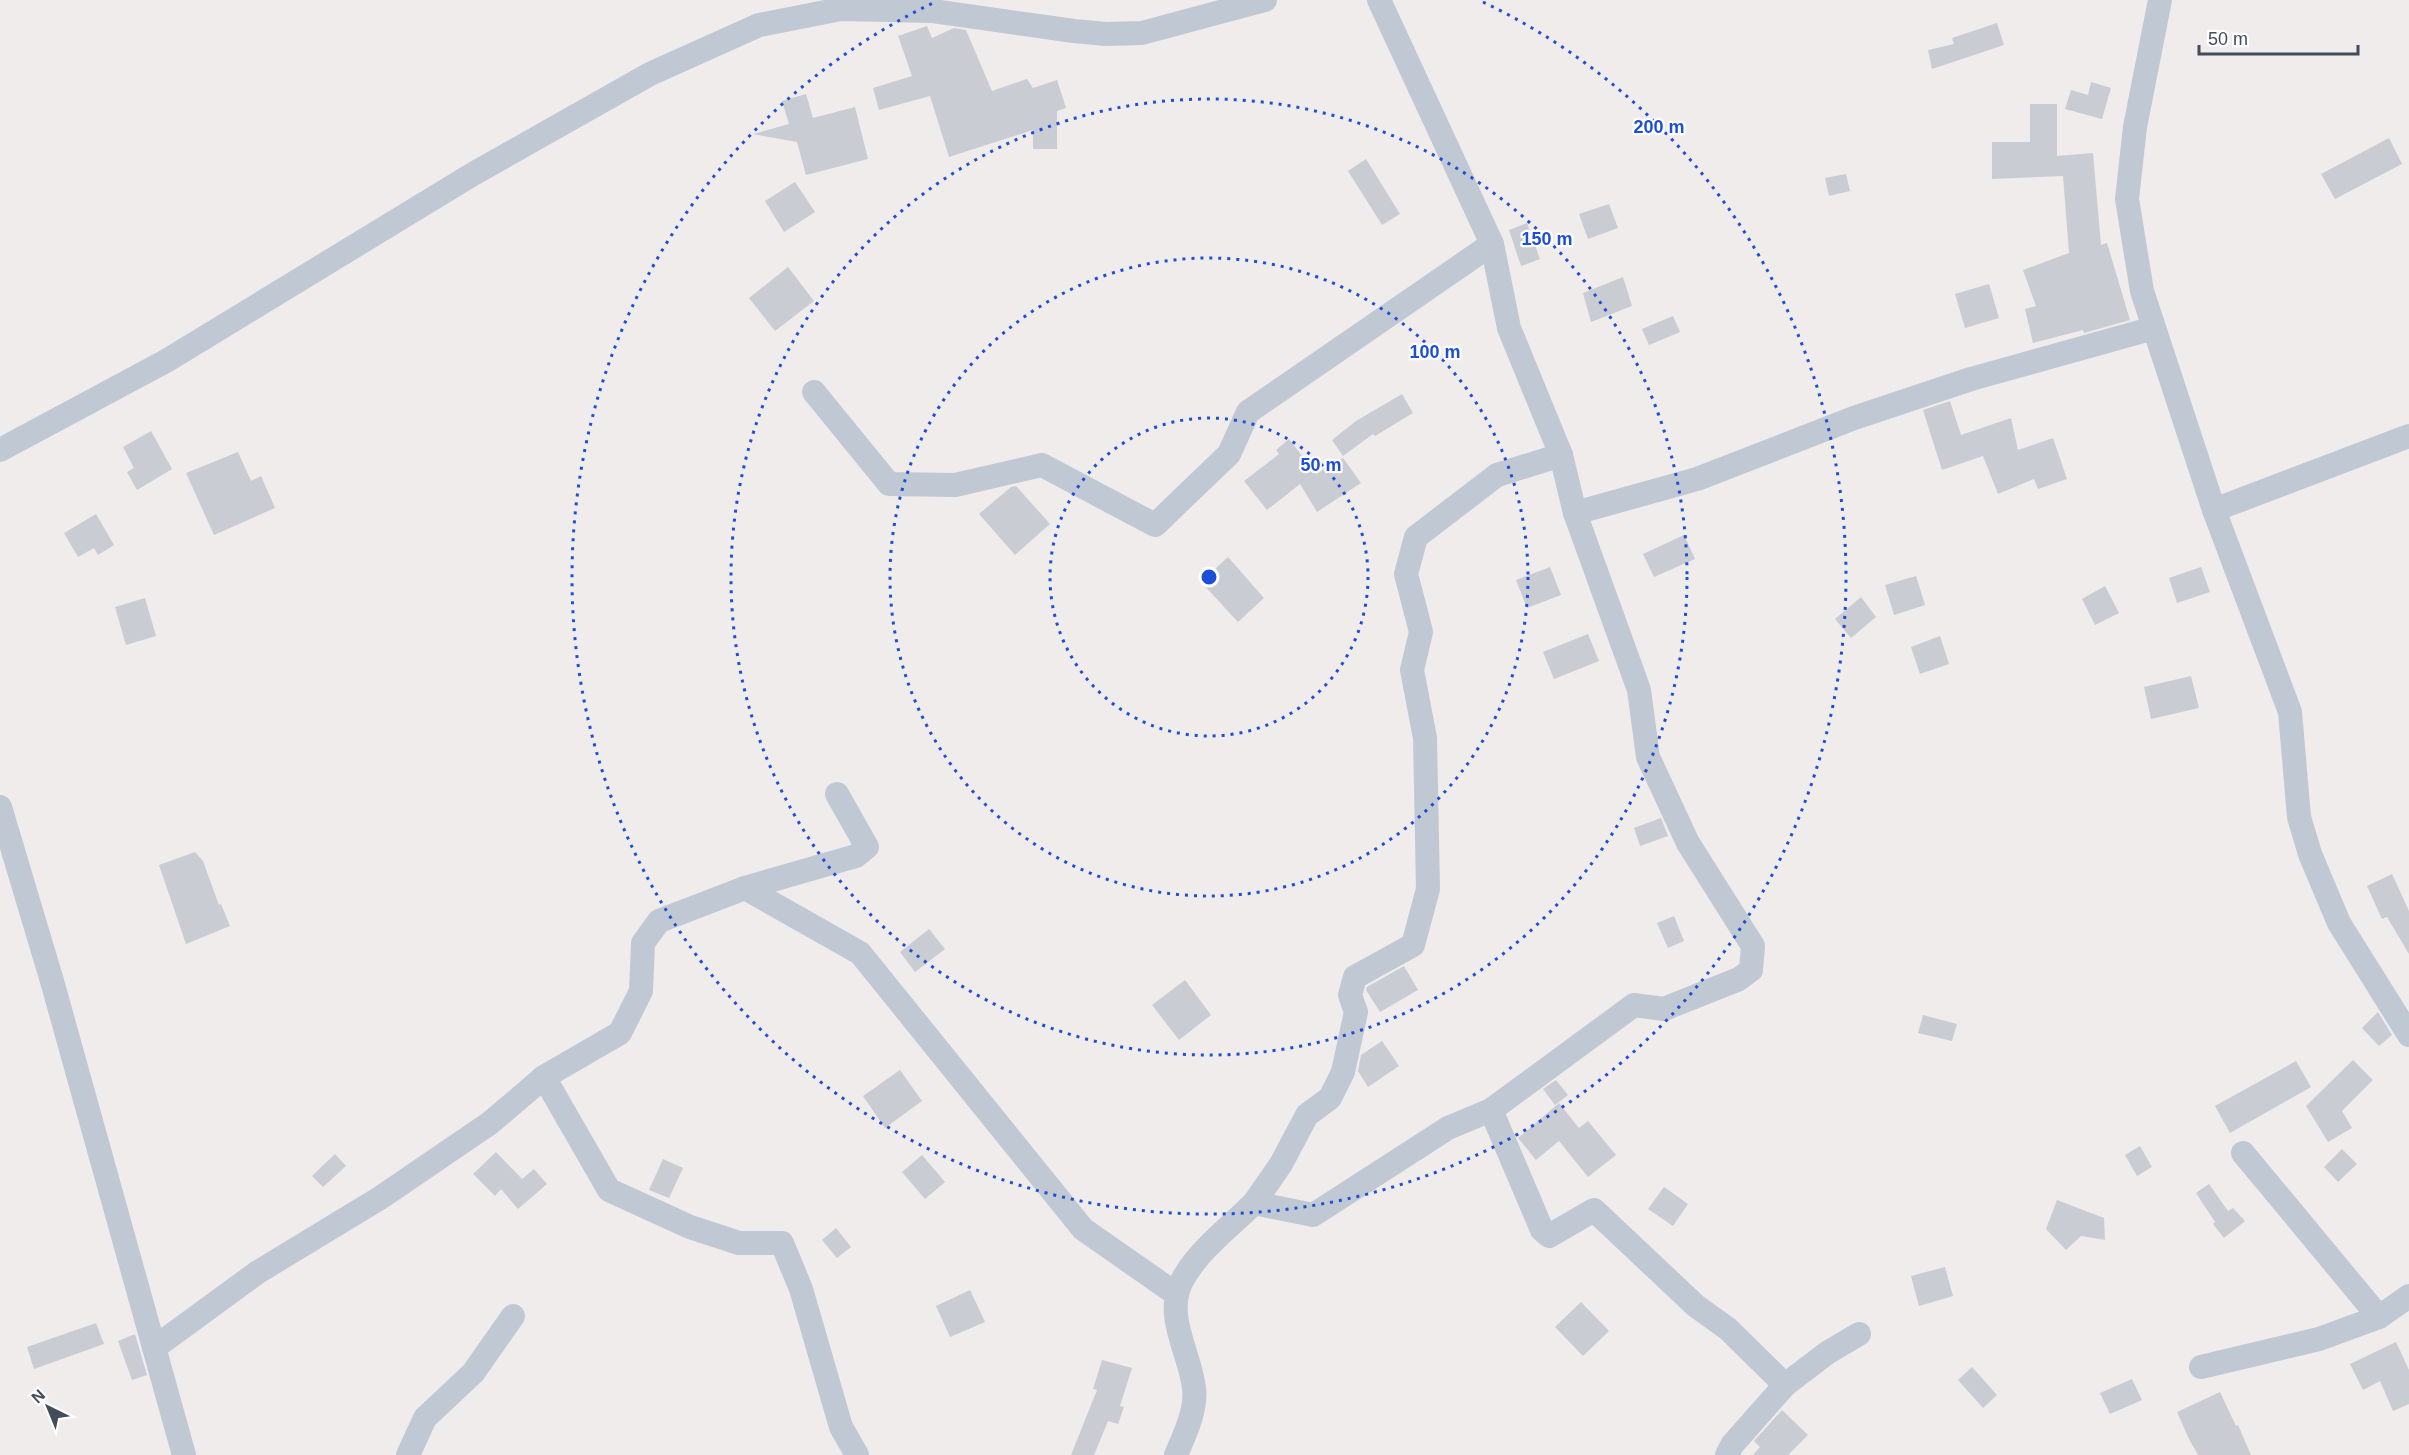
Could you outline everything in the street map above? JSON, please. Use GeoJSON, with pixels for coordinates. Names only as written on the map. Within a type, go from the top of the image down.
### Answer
{"type":"FeatureCollection","features":[{"type":"Feature","properties":{"kind":"street"},"geometry":{"type":"LineString","coordinates":[[0,450],[166,362],[473,174],[650,74],[759,25],[841,9],[933,11],[1074,31],[1106,34],[1142,33],[1265,0]]}},
{"type":"Feature","properties":{"kind":"street"},"geometry":{"type":"LineString","coordinates":[[1254,1203],[1313,1215],[1448,1128],[1491,1110],[1634,1005],[1664,1009],[1739,979],[1751,970],[1753,946],[1688,843],[1648,758],[1639,690],[1575,513],[1561,455],[1509,328],[1492,244],[1380,0]]}},
{"type":"Feature","properties":{"kind":"street"},"geometry":{"type":"LineString","coordinates":[[2160,0],[2135,127],[2127,199],[2142,291],[2214,510],[2249,609],[2290,712],[2300,817],[2310,854],[2339,923],[2409,1035]]}},
{"type":"Feature","properties":{"kind":"street"},"geometry":{"type":"LineString","coordinates":[[814,392],[889,484],[955,485],[1042,465],[1155,525],[1229,454],[1248,412],[1492,244]]}},
{"type":"Feature","properties":{"kind":"street"},"geometry":{"type":"LineString","coordinates":[[1575,513],[1697,478],[1854,418],[1961,383],[2154,328]]}},
{"type":"Feature","properties":{"kind":"street"},"geometry":{"type":"LineString","coordinates":[[2214,510],[2409,436]]}},
{"type":"Feature","properties":{"kind":"street"},"geometry":{"type":"LineString","coordinates":[[1176,1455],[1185,1433],[1195,1390],[1176,1322],[1176,1294],[1184,1277],[1203,1252],[1254,1203],[1281,1164],[1307,1115],[1330,1098],[1343,1071],[1356,1012],[1350,995],[1355,977],[1413,945],[1428,889],[1425,738],[1412,670],[1421,632],[1406,574],[1416,537],[1497,475],[1561,455]]}},
{"type":"Feature","properties":{"kind":"street"},"geometry":{"type":"LineString","coordinates":[[154,1348],[258,1272],[380,1198],[490,1123],[544,1077],[621,1033],[641,991],[643,943],[658,921],[745,888],[856,856],[867,847],[837,794]]}},
{"type":"Feature","properties":{"kind":"street"},"geometry":{"type":"LineString","coordinates":[[0,807],[52,981],[184,1455]]}},
{"type":"Feature","properties":{"kind":"street"},"geometry":{"type":"LineString","coordinates":[[745,888],[860,953],[1083,1228],[1176,1294]]}},
{"type":"Feature","properties":{"kind":"street"},"geometry":{"type":"LineString","coordinates":[[544,1077],[609,1190],[690,1227],[739,1243],[782,1243],[801,1289],[841,1427],[857,1455]]}},
{"type":"Feature","properties":{"kind":"street"},"geometry":{"type":"LineString","coordinates":[[1491,1110],[1542,1230],[1549,1236],[1594,1210],[1696,1305],[1728,1329],[1785,1385]]}},
{"type":"Feature","properties":{"kind":"street"},"geometry":{"type":"LineString","coordinates":[[2243,1153],[2379,1317]]}},
{"type":"Feature","properties":{"kind":"street"},"geometry":{"type":"LineString","coordinates":[[2201,1368],[2319,1339],[2379,1317],[2409,1296]]}},
{"type":"Feature","properties":{"kind":"street"},"geometry":{"type":"LineString","coordinates":[[408,1455],[425,1418],[473,1373],[513,1316]]}},
{"type":"Feature","properties":{"kind":"street"},"geometry":{"type":"LineString","coordinates":[[1727,1455],[1732,1445],[1785,1385],[1827,1353],[1859,1334]]}},
{"type":"Feature","properties":{"kind":"building"},"geometry":{"type":"Polygon","coordinates":[[[1997,23],[2004,45],[1932,69],[1928,50],[1954,44],[1952,38],[1997,23]]]}},
{"type":"Feature","properties":{"kind":"building"},"geometry":{"type":"Polygon","coordinates":[[[927,26],[932,38],[954,28],[966,30],[992,91],[1027,79],[1033,88],[1057,80],[1066,108],[1057,111],[1057,149],[1033,149],[1033,130],[949,157],[930,96],[879,110],[873,88],[912,76],[898,36],[927,26]]]}},
{"type":"Feature","properties":{"kind":"building"},"geometry":{"type":"Polygon","coordinates":[[[2091,82],[2111,88],[2102,119],[2065,109],[2071,90],[2088,95],[2091,82]]]}},
{"type":"Feature","properties":{"kind":"building"},"geometry":{"type":"Polygon","coordinates":[[[806,94],[813,118],[855,107],[868,159],[806,175],[797,142],[753,134],[789,124],[782,101],[806,94]]]}},
{"type":"Feature","properties":{"kind":"building"},"geometry":{"type":"Polygon","coordinates":[[[2030,104],[2057,104],[2057,156],[2093,153],[2101,245],[2107,243],[2130,320],[2084,333],[2083,330],[2033,343],[2025,309],[2036,306],[2023,270],[2069,253],[2063,176],[1992,179],[1992,142],[2030,142],[2030,104]]]}},
{"type":"Feature","properties":{"kind":"building"},"geometry":{"type":"Polygon","coordinates":[[[2389,138],[2402,164],[2335,199],[2321,174],[2389,138]]]}},
{"type":"Feature","properties":{"kind":"building"},"geometry":{"type":"Polygon","coordinates":[[[1366,159],[1400,214],[1382,225],[1348,171],[1366,159]]]}},
{"type":"Feature","properties":{"kind":"building"},"geometry":{"type":"Polygon","coordinates":[[[1846,174],[1850,191],[1829,196],[1825,178],[1846,174]]]}},
{"type":"Feature","properties":{"kind":"building"},"geometry":{"type":"Polygon","coordinates":[[[795,182],[815,212],[784,232],[765,201],[795,182]]]}},
{"type":"Feature","properties":{"kind":"building"},"geometry":{"type":"Polygon","coordinates":[[[1609,204],[1618,228],[1588,239],[1579,214],[1609,204]]]}},
{"type":"Feature","properties":{"kind":"building"},"geometry":{"type":"Polygon","coordinates":[[[1527,223],[1540,259],[1521,266],[1509,230],[1527,223]]]}},
{"type":"Feature","properties":{"kind":"building"},"geometry":{"type":"Polygon","coordinates":[[[788,267],[814,301],[775,331],[749,298],[788,267]]]}},
{"type":"Feature","properties":{"kind":"building"},"geometry":{"type":"Polygon","coordinates":[[[1623,277],[1632,306],[1591,322],[1583,293],[1623,277]]]}},
{"type":"Feature","properties":{"kind":"building"},"geometry":{"type":"Polygon","coordinates":[[[1989,284],[1999,318],[1965,328],[1955,294],[1989,284]]]}},
{"type":"Feature","properties":{"kind":"building"},"geometry":{"type":"Polygon","coordinates":[[[1673,316],[1680,332],[1649,345],[1642,329],[1673,316]]]}},
{"type":"Feature","properties":{"kind":"building"},"geometry":{"type":"Polygon","coordinates":[[[1402,394],[1413,413],[1375,436],[1373,434],[1343,456],[1332,440],[1356,421],[1402,394]]]}},
{"type":"Feature","properties":{"kind":"building"},"geometry":{"type":"Polygon","coordinates":[[[1950,401],[1961,435],[2011,418],[2018,450],[2053,438],[2067,479],[2038,489],[2034,479],[1998,494],[1983,456],[1942,470],[1923,410],[1950,401]]]}},
{"type":"Feature","properties":{"kind":"building"},"geometry":{"type":"Polygon","coordinates":[[[151,431],[172,469],[137,490],[127,472],[134,468],[123,447],[151,431]]]}},
{"type":"Feature","properties":{"kind":"building"},"geometry":{"type":"Polygon","coordinates":[[[1289,439],[1316,474],[1343,458],[1361,483],[1317,512],[1300,484],[1267,510],[1244,481],[1279,454],[1276,450],[1289,439]]]}},
{"type":"Feature","properties":{"kind":"building"},"geometry":{"type":"Polygon","coordinates":[[[238,452],[251,481],[261,476],[275,508],[214,535],[186,473],[238,452]]]}},
{"type":"Feature","properties":{"kind":"building"},"geometry":{"type":"Polygon","coordinates":[[[1016,486],[1050,524],[1015,555],[979,514],[1011,487],[1016,486]]]}},
{"type":"Feature","properties":{"kind":"building"},"geometry":{"type":"Polygon","coordinates":[[[96,514],[114,545],[98,555],[94,548],[78,557],[64,533],[96,514]]]}},
{"type":"Feature","properties":{"kind":"building"},"geometry":{"type":"Polygon","coordinates":[[[1684,535],[1695,559],[1654,577],[1643,554],[1684,535]]]}},
{"type":"Feature","properties":{"kind":"building"},"geometry":{"type":"Polygon","coordinates":[[[1228,557],[1264,598],[1238,622],[1201,582],[1228,557]]]}},
{"type":"Feature","properties":{"kind":"building"},"geometry":{"type":"Polygon","coordinates":[[[1550,567],[1561,595],[1527,608],[1516,580],[1550,567]]]}},
{"type":"Feature","properties":{"kind":"building"},"geometry":{"type":"Polygon","coordinates":[[[2201,567],[2210,592],[2177,603],[2169,578],[2201,567]]]}},
{"type":"Feature","properties":{"kind":"building"},"geometry":{"type":"Polygon","coordinates":[[[1916,576],[1925,605],[1894,615],[1885,585],[1916,576]]]}},
{"type":"Feature","properties":{"kind":"building"},"geometry":{"type":"Polygon","coordinates":[[[2105,586],[2119,613],[2095,625],[2082,599],[2105,586]]]}},
{"type":"Feature","properties":{"kind":"building"},"geometry":{"type":"Polygon","coordinates":[[[1861,597],[1876,617],[1851,638],[1835,619],[1861,597]]]}},
{"type":"Feature","properties":{"kind":"building"},"geometry":{"type":"Polygon","coordinates":[[[145,598],[156,636],[126,645],[115,607],[145,598]]]}},
{"type":"Feature","properties":{"kind":"building"},"geometry":{"type":"Polygon","coordinates":[[[1588,634],[1599,661],[1554,679],[1543,652],[1588,634]]]}},
{"type":"Feature","properties":{"kind":"building"},"geometry":{"type":"Polygon","coordinates":[[[1940,636],[1949,664],[1920,674],[1911,647],[1940,636]]]}},
{"type":"Feature","properties":{"kind":"building"},"geometry":{"type":"Polygon","coordinates":[[[2191,676],[2199,708],[2151,719],[2144,687],[2191,676]]]}},
{"type":"Feature","properties":{"kind":"building"},"geometry":{"type":"Polygon","coordinates":[[[1661,818],[1668,836],[1640,846],[1634,828],[1661,818]]]}},
{"type":"Feature","properties":{"kind":"building"},"geometry":{"type":"Polygon","coordinates":[[[195,852],[203,861],[219,905],[221,904],[230,926],[186,944],[159,865],[195,852]]]}},
{"type":"Feature","properties":{"kind":"building"},"geometry":{"type":"Polygon","coordinates":[[[2392,874],[2409,911],[2409,954],[2387,917],[2382,919],[2367,886],[2392,874]]]}},
{"type":"Feature","properties":{"kind":"building"},"geometry":{"type":"Polygon","coordinates":[[[1674,916],[1684,941],[1668,948],[1657,923],[1674,916]]]}},
{"type":"Feature","properties":{"kind":"building"},"geometry":{"type":"Polygon","coordinates":[[[929,929],[945,949],[915,972],[900,952],[929,929]]]}},
{"type":"Feature","properties":{"kind":"building"},"geometry":{"type":"Polygon","coordinates":[[[1404,966],[1418,990],[1380,1012],[1366,990],[1367,987],[1404,966]]]}},
{"type":"Feature","properties":{"kind":"building"},"geometry":{"type":"Polygon","coordinates":[[[1185,980],[1211,1015],[1179,1040],[1152,1005],[1185,980]]]}},
{"type":"Feature","properties":{"kind":"building"},"geometry":{"type":"Polygon","coordinates":[[[2378,1012],[2392,1035],[2379,1046],[2362,1028],[2378,1012]]]}},
{"type":"Feature","properties":{"kind":"building"},"geometry":{"type":"Polygon","coordinates":[[[1923,1015],[1957,1024],[1952,1041],[1918,1033],[1923,1015]]]}},
{"type":"Feature","properties":{"kind":"building"},"geometry":{"type":"Polygon","coordinates":[[[1382,1041],[1399,1066],[1368,1087],[1358,1071],[1361,1055],[1382,1041]]]}},
{"type":"Feature","properties":{"kind":"building"},"geometry":{"type":"Polygon","coordinates":[[[2353,1060],[2373,1080],[2342,1111],[2352,1128],[2328,1142],[2306,1106],[2353,1060]]]}},
{"type":"Feature","properties":{"kind":"building"},"geometry":{"type":"Polygon","coordinates":[[[2296,1061],[2311,1087],[2230,1133],[2215,1106],[2296,1061]]]}},
{"type":"Feature","properties":{"kind":"building"},"geometry":{"type":"Polygon","coordinates":[[[900,1070],[922,1101],[885,1128],[863,1096],[900,1070]]]}},
{"type":"Feature","properties":{"kind":"building"},"geometry":{"type":"Polygon","coordinates":[[[1556,1080],[1568,1095],[1555,1105],[1543,1089],[1556,1080]]]}},
{"type":"Feature","properties":{"kind":"building"},"geometry":{"type":"Polygon","coordinates":[[[1559,1103],[1579,1128],[1588,1121],[1616,1155],[1588,1177],[1559,1141],[1536,1160],[1518,1138],[1559,1103]]]}},
{"type":"Feature","properties":{"kind":"building"},"geometry":{"type":"Polygon","coordinates":[[[2140,1146],[2152,1167],[2137,1176],[2125,1155],[2140,1146]]]}},
{"type":"Feature","properties":{"kind":"building"},"geometry":{"type":"Polygon","coordinates":[[[2342,1149],[2357,1164],[2338,1182],[2324,1167],[2342,1149]]]}},
{"type":"Feature","properties":{"kind":"building"},"geometry":{"type":"Polygon","coordinates":[[[496,1152],[522,1179],[534,1169],[547,1184],[518,1209],[501,1189],[495,1196],[473,1174],[496,1152]]]}},
{"type":"Feature","properties":{"kind":"building"},"geometry":{"type":"Polygon","coordinates":[[[335,1154],[346,1166],[323,1187],[312,1176],[335,1154]]]}},
{"type":"Feature","properties":{"kind":"building"},"geometry":{"type":"Polygon","coordinates":[[[922,1155],[945,1182],[925,1199],[902,1172],[922,1155]]]}},
{"type":"Feature","properties":{"kind":"building"},"geometry":{"type":"Polygon","coordinates":[[[663,1159],[683,1168],[669,1198],[649,1190],[663,1159]]]}},
{"type":"Feature","properties":{"kind":"building"},"geometry":{"type":"Polygon","coordinates":[[[2209,1184],[2228,1211],[2233,1208],[2245,1221],[2224,1238],[2213,1224],[2215,1222],[2196,1193],[2209,1184]]]}},
{"type":"Feature","properties":{"kind":"building"},"geometry":{"type":"Polygon","coordinates":[[[1664,1187],[1688,1204],[1673,1226],[1648,1209],[1664,1187]]]}},
{"type":"Feature","properties":{"kind":"building"},"geometry":{"type":"Polygon","coordinates":[[[2057,1200],[2104,1218],[2105,1240],[2081,1236],[2066,1250],[2046,1229],[2057,1200]]]}},
{"type":"Feature","properties":{"kind":"building"},"geometry":{"type":"Polygon","coordinates":[[[836,1228],[851,1247],[837,1258],[822,1240],[836,1228]]]}},
{"type":"Feature","properties":{"kind":"building"},"geometry":{"type":"Polygon","coordinates":[[[1945,1267],[1953,1296],[1919,1306],[1911,1276],[1945,1267]]]}},
{"type":"Feature","properties":{"kind":"building"},"geometry":{"type":"Polygon","coordinates":[[[970,1290],[985,1322],[950,1337],[936,1306],[970,1290]]]}},
{"type":"Feature","properties":{"kind":"building"},"geometry":{"type":"Polygon","coordinates":[[[1581,1302],[1609,1331],[1583,1356],[1555,1327],[1581,1302]]]}},
{"type":"Feature","properties":{"kind":"building"},"geometry":{"type":"Polygon","coordinates":[[[96,1323],[104,1344],[34,1369],[27,1347],[96,1323]]]}},
{"type":"Feature","properties":{"kind":"building"},"geometry":{"type":"Polygon","coordinates":[[[135,1334],[147,1375],[132,1380],[118,1341],[135,1334]]]}},
{"type":"Feature","properties":{"kind":"building"},"geometry":{"type":"Polygon","coordinates":[[[2396,1342],[2409,1370],[2409,1404],[2393,1411],[2380,1381],[2363,1390],[2350,1364],[2396,1342]]]}},
{"type":"Feature","properties":{"kind":"building"},"geometry":{"type":"Polygon","coordinates":[[[1102,1360],[1132,1368],[1120,1406],[1124,1407],[1118,1424],[1108,1421],[1094,1455],[1071,1455],[1097,1390],[1093,1389],[1102,1360]]]}},
{"type":"Feature","properties":{"kind":"building"},"geometry":{"type":"Polygon","coordinates":[[[1972,1367],[1997,1395],[1983,1408],[1958,1380],[1972,1367]]]}},
{"type":"Feature","properties":{"kind":"building"},"geometry":{"type":"Polygon","coordinates":[[[2132,1379],[2142,1400],[2110,1414],[2100,1393],[2132,1379]]]}},
{"type":"Feature","properties":{"kind":"building"},"geometry":{"type":"Polygon","coordinates":[[[2220,1392],[2251,1455],[2198,1455],[2189,1439],[2177,1412],[2220,1392]]]}},
{"type":"Feature","properties":{"kind":"building"},"geometry":{"type":"Polygon","coordinates":[[[1782,1410],[1808,1435],[1788,1455],[1753,1455],[1760,1447],[1754,1441],[1782,1410]]]}}]}
